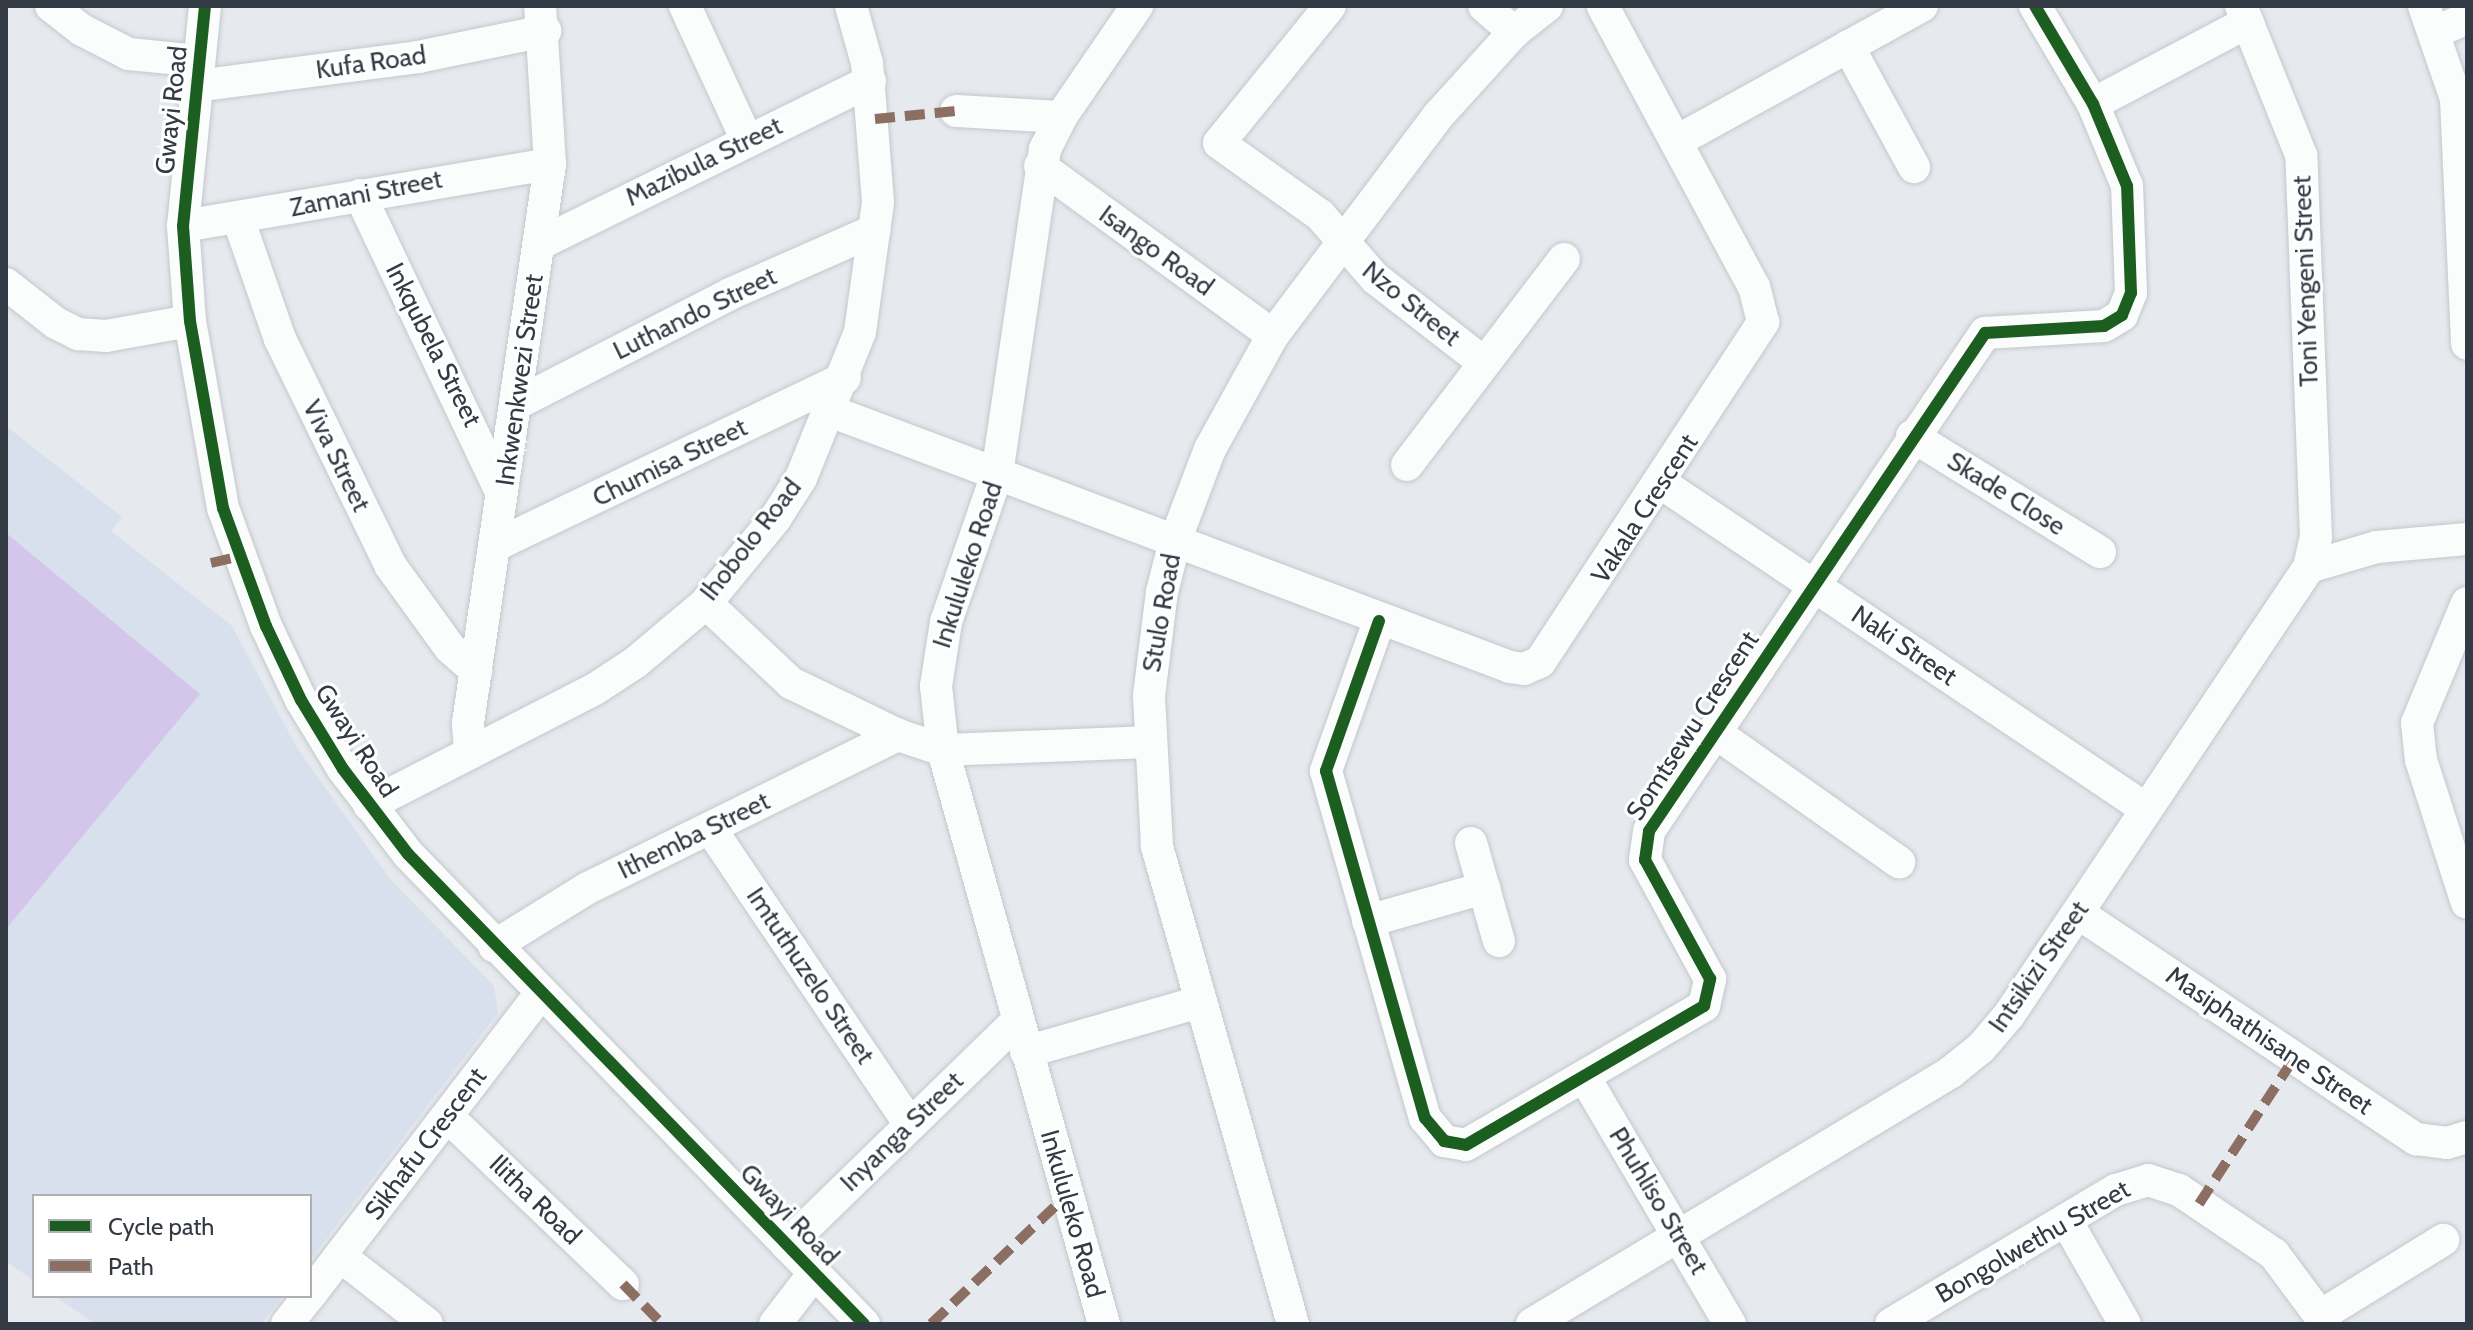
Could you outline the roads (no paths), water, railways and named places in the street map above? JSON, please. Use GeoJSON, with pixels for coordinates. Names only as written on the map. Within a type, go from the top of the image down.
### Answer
{"type":"FeatureCollection","features":[{"type":"Feature","properties":{"kind":"street","name":"Kufa Road"},"geometry":{"type":"LineString","coordinates":[[51,6],[82,30],[129,54],[197,73],[402,60],[542,18]]}},
{"type":"Feature","properties":{"kind":"street","name":"Gwayi Road"},"geometry":{"type":"LineString","coordinates":[[205,6],[183,226],[190,321],[208,443],[238,557],[301,700],[369,805],[494,946],[864,1324]]}},
{"type":"Feature","properties":{"kind":"street"},"geometry":{"type":"LineString","coordinates":[[685,6],[747,140]]}},
{"type":"Feature","properties":{"kind":"street","name":"Ihobolo Road"},"geometry":{"type":"LineString","coordinates":[[369,805],[595,689],[706,603],[775,519],[801,478],[845,378],[860,332],[875,230],[876,130],[870,81],[851,6]]}},
{"type":"Feature","properties":{"kind":"street","name":"Inkululeko Road"},"geometry":{"type":"LineString","coordinates":[[1104,1324],[943,750],[937,713],[938,659],[997,474],[1040,166],[1061,117],[1137,6]]}},
{"type":"Feature","properties":{"kind":"street","name":"Nzo Street"},"geometry":{"type":"LineString","coordinates":[[1330,6],[1219,143],[1320,215],[1375,278],[1483,362]]}},
{"type":"Feature","properties":{"kind":"street"},"geometry":{"type":"LineString","coordinates":[[1484,6],[1514,32]]}},
{"type":"Feature","properties":{"kind":"street","name":"Stulo Road"},"geometry":{"type":"LineString","coordinates":[[1293,1324],[1199,1002],[1157,845],[1148,742],[1153,644],[1175,541],[1210,449],[1273,335],[1437,117],[1514,32],[1547,6]]}},
{"type":"Feature","properties":{"kind":"street","name":"Vakala Crescent"},"geometry":{"type":"LineString","coordinates":[[830,411],[1379,621],[1510,667],[1540,662],[1661,483],[1763,322],[1754,287],[1603,6]]}},
{"type":"Feature","properties":{"kind":"street"},"geometry":{"type":"LineString","coordinates":[[1677,141],[1922,6]]}},
{"type":"Feature","properties":{"kind":"street","name":"Somtsewu Crescent"},"geometry":{"type":"LineString","coordinates":[[1379,621],[1326,771],[1425,1118],[1436,1135],[1455,1145],[1476,1142],[1697,1012],[1708,998],[1705,968],[1650,872],[1644,848],[1649,831],[1812,584],[1985,333],[2104,326],[2122,315],[2131,293],[2127,186],[2093,104],[2035,6]]}},
{"type":"Feature","properties":{"kind":"street"},"geometry":{"type":"LineString","coordinates":[[2093,104],[2245,14]]}},
{"type":"Feature","properties":{"kind":"street","name":"Toni Yengeni Street"},"geometry":{"type":"LineString","coordinates":[[2245,14],[2301,155],[2316,537],[2309,567]]}},
{"type":"Feature","properties":{"kind":"street","name":"Inkwenkwezi Street"},"geometry":{"type":"LineString","coordinates":[[470,753],[476,671],[518,403],[550,164],[542,18]]}},
{"type":"Feature","properties":{"kind":"street"},"geometry":{"type":"LineString","coordinates":[[2467,18],[2430,19],[2460,132],[2467,344]]}},
{"type":"Feature","properties":{"kind":"street"},"geometry":{"type":"LineString","coordinates":[[1848,46],[1914,167]]}},
{"type":"Feature","properties":{"kind":"street","name":"Mazibula Street"},"geometry":{"type":"LineString","coordinates":[[539,244],[870,81]]}},
{"type":"Feature","properties":{"kind":"street"},"geometry":{"type":"LineString","coordinates":[[956,111],[1061,117]]}},
{"type":"Feature","properties":{"kind":"street","name":"Zamani Street"},"geometry":{"type":"LineString","coordinates":[[183,226],[550,164]]}},
{"type":"Feature","properties":{"kind":"street","name":"Isango Road"},"geometry":{"type":"LineString","coordinates":[[1040,166],[1273,335]]}},
{"type":"Feature","properties":{"kind":"street","name":"Inkqubela Street"},"geometry":{"type":"LineString","coordinates":[[360,195],[492,462],[503,495]]}},
{"type":"Feature","properties":{"kind":"street","name":"Viva Street"},"geometry":{"type":"LineString","coordinates":[[238,218],[280,339],[390,565],[450,648],[476,671]]}},
{"type":"Feature","properties":{"kind":"street","name":"Luthando Street"},"geometry":{"type":"LineString","coordinates":[[518,403],[730,294],[875,230]]}},
{"type":"Feature","properties":{"kind":"street","name":"Nzo Street"},"geometry":{"type":"LineString","coordinates":[[1407,465],[1564,259]]}},
{"type":"Feature","properties":{"kind":"street"},"geometry":{"type":"LineString","coordinates":[[6,284],[56,323],[78,334],[106,336],[190,321]]}},
{"type":"Feature","properties":{"kind":"street","name":"Chumisa Street"},"geometry":{"type":"LineString","coordinates":[[494,546],[845,378]]}},
{"type":"Feature","properties":{"kind":"street","name":"Skade Close"},"geometry":{"type":"LineString","coordinates":[[1912,436],[2100,552]]}},
{"type":"Feature","properties":{"kind":"street","name":"Naki Street"},"geometry":{"type":"LineString","coordinates":[[1661,483],[2146,809]]}},
{"type":"Feature","properties":{"kind":"street"},"geometry":{"type":"LineString","coordinates":[[2309,567],[2377,547],[2467,539]]}},
{"type":"Feature","properties":{"kind":"street","name":"Intsikizi Street"},"geometry":{"type":"LineString","coordinates":[[1532,1324],[1951,1072],[1981,1048],[2078,913],[2309,567]]}},
{"type":"Feature","properties":{"kind":"street"},"geometry":{"type":"LineString","coordinates":[[706,603],[791,683],[898,735],[943,750],[1148,742]]}},
{"type":"Feature","properties":{"kind":"street"},"geometry":{"type":"LineString","coordinates":[[2467,603],[2417,723],[2421,760],[2467,903]]}},
{"type":"Feature","properties":{"kind":"street"},"geometry":{"type":"LineString","coordinates":[[1713,731],[1899,862]]}},
{"type":"Feature","properties":{"kind":"street","name":"Ithemba Street"},"geometry":{"type":"LineString","coordinates":[[494,946],[588,888],[898,735]]}},
{"type":"Feature","properties":{"kind":"street","name":"Imtuthuzelo Street"},"geometry":{"type":"LineString","coordinates":[[710,828],[910,1124]]}},
{"type":"Feature","properties":{"kind":"street"},"geometry":{"type":"LineString","coordinates":[[1471,843],[1499,941]]}},
{"type":"Feature","properties":{"kind":"street"},"geometry":{"type":"LineString","coordinates":[[1368,921],[1484,888]]}},
{"type":"Feature","properties":{"kind":"street","name":"Masiphathisane Street"},"geometry":{"type":"LineString","coordinates":[[2078,913],[2416,1139],[2447,1143],[2467,1137]]}},
{"type":"Feature","properties":{"kind":"street","name":"Sikhafu Crescent"},"geometry":{"type":"LineString","coordinates":[[312,1292],[541,993]]}},
{"type":"Feature","properties":{"kind":"street"},"geometry":{"type":"LineString","coordinates":[[1026,1052],[1199,1002]]}},
{"type":"Feature","properties":{"kind":"street","name":"Inyanga Street"},"geometry":{"type":"LineString","coordinates":[[787,1245],[1017,1021]]}},
{"type":"Feature","properties":{"kind":"street","name":"Phuhliso Street"},"geometry":{"type":"LineString","coordinates":[[1585,1078],[1730,1324]]}},
{"type":"Feature","properties":{"kind":"street","name":"Ilitha Road"},"geometry":{"type":"LineString","coordinates":[[448,1117],[623,1284]]}},
{"type":"Feature","properties":{"kind":"street","name":"Bongolwethu Street"},"geometry":{"type":"LineString","coordinates":[[1891,1324],[2137,1180],[2159,1182],[2274,1254],[2323,1320],[2443,1240]]}},
{"type":"Feature","properties":{"kind":"street"},"geometry":{"type":"LineString","coordinates":[[2067,1222],[2125,1324]]}},
{"type":"Feature","properties":{"kind":"street"},"geometry":{"type":"LineString","coordinates":[[340,1256],[427,1324]]}},
{"type":"Feature","properties":{"kind":"street"},"geometry":{"type":"LineString","coordinates":[[775,1324],[815,1272]]}},
{"type":"Feature","properties":{"kind":"street","name":"Sikhafu Crescent"},"geometry":{"type":"LineString","coordinates":[[287,1324],[308,1298]]}}]}
